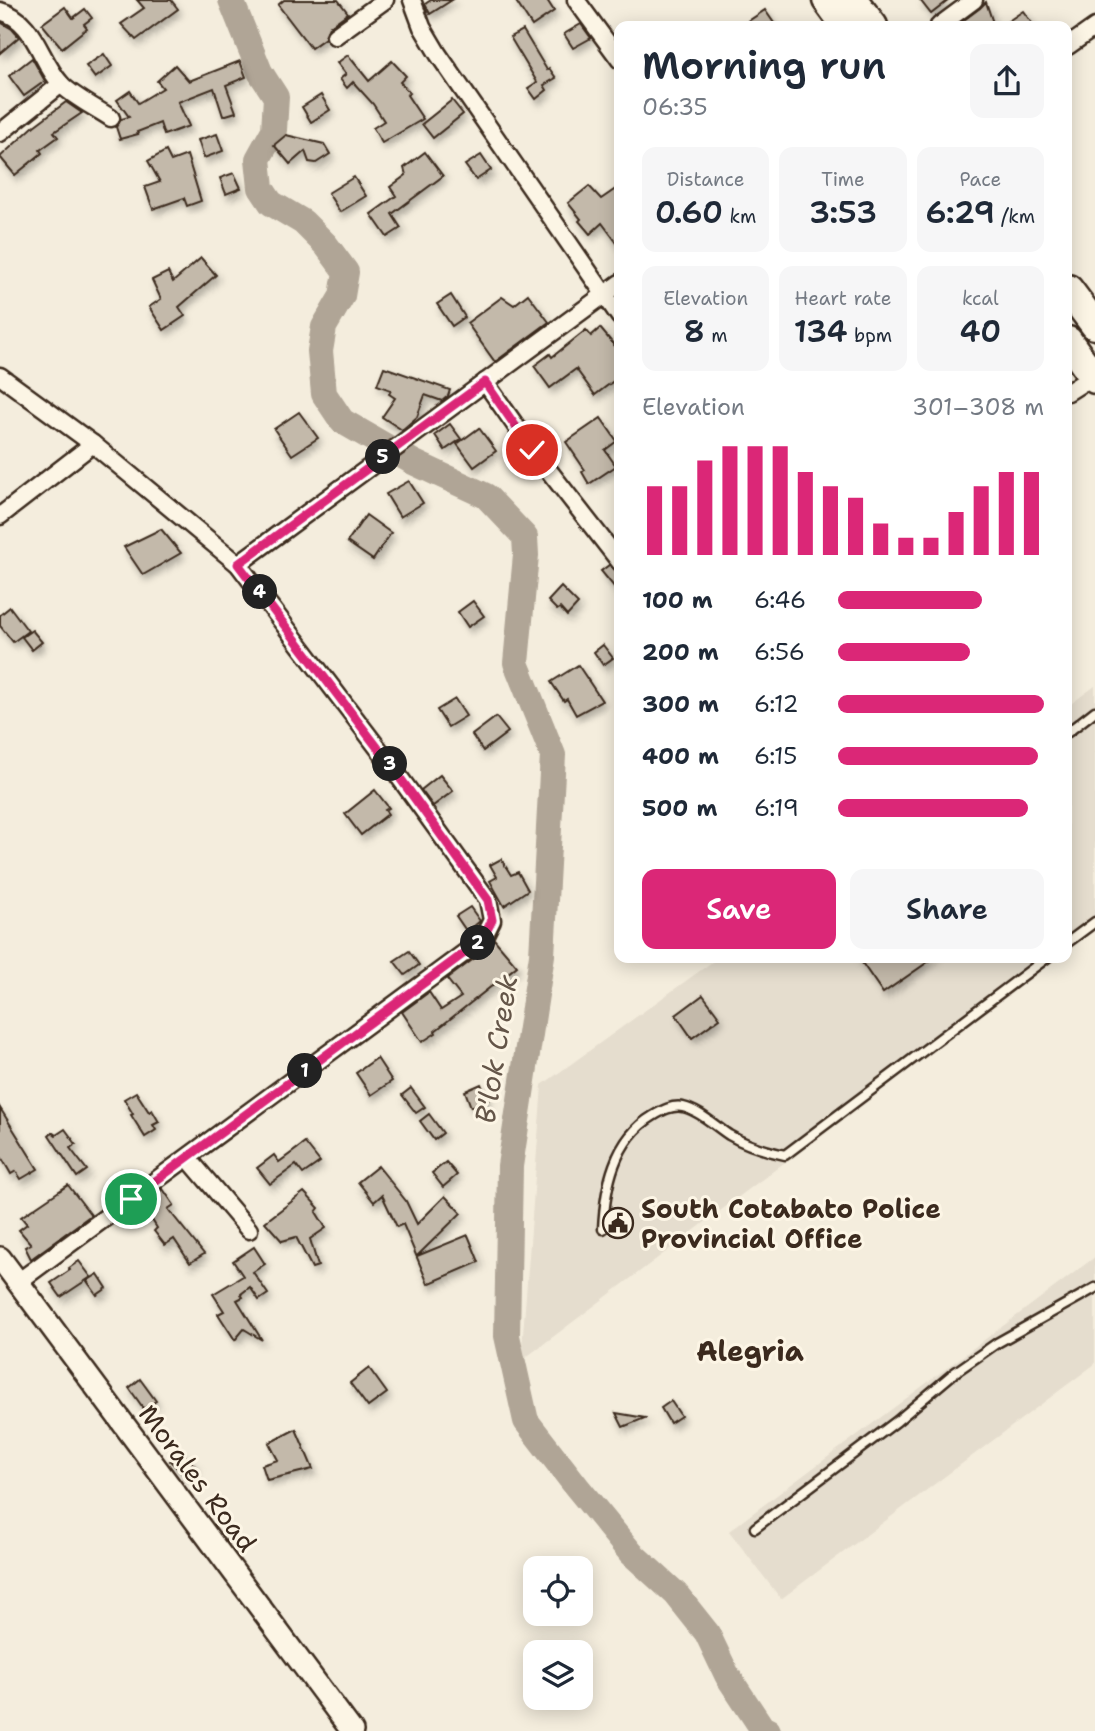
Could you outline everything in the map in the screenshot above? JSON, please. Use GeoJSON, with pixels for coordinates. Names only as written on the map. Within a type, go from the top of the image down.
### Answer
{"type":"FeatureCollection","features":[{"type":"Feature","properties":{"kind":"highway"},"geometry":{"type":"LineString","coordinates":[[827,0],[842,21]]}},
{"type":"Feature","properties":{"kind":"highway"},"geometry":{"type":"LineString","coordinates":[[853,0],[869,21]]}},
{"type":"Feature","properties":{"kind":"highway"},"geometry":{"type":"LineString","coordinates":[[1072,293],[1092,315]]}},
{"type":"Feature","properties":{"kind":"street"},"geometry":{"type":"LineString","coordinates":[[335,36],[385,0]]}},
{"type":"Feature","properties":{"kind":"street"},"geometry":{"type":"LineString","coordinates":[[412,0],[422,27],[438,54],[614,309]]}},
{"type":"Feature","properties":{"kind":"street"},"geometry":{"type":"LineString","coordinates":[[576,0],[614,52]]}},
{"type":"Feature","properties":{"kind":"street"},"geometry":{"type":"LineString","coordinates":[[946,21],[974,0]]}},
{"type":"Feature","properties":{"kind":"street"},"geometry":{"type":"LineString","coordinates":[[0,10],[11,13],[30,33],[61,84],[111,118]]}},
{"type":"Feature","properties":{"kind":"street"},"geometry":{"type":"LineString","coordinates":[[1072,43],[1095,27]]}},
{"type":"Feature","properties":{"kind":"street"},"geometry":{"type":"LineString","coordinates":[[0,133],[61,84]]}},
{"type":"Feature","properties":{"kind":"street"},"geometry":{"type":"LineString","coordinates":[[238,564],[614,287]]}},
{"type":"Feature","properties":{"kind":"street"},"geometry":{"type":"LineString","coordinates":[[1072,384],[1082,364]]}},
{"type":"Feature","properties":{"kind":"street"},"geometry":{"type":"LineString","coordinates":[[0,376],[93,444],[238,564],[488,900],[492,920],[482,940],[18,1282]]}},
{"type":"Feature","properties":{"kind":"street"},"geometry":{"type":"LineString","coordinates":[[485,382],[532,450],[614,554]]}},
{"type":"Feature","properties":{"kind":"street"},"geometry":{"type":"LineString","coordinates":[[0,516],[93,444]]}},
{"type":"Feature","properties":{"kind":"street"},"geometry":{"type":"LineString","coordinates":[[188,1158],[249,1230]]}},
{"type":"Feature","properties":{"kind":"street","name":"Morales Road"},"geometry":{"type":"LineString","coordinates":[[0,1258],[352,1731]]}},
{"type":"Feature","properties":{"kind":"lane"},"geometry":{"type":"LineString","coordinates":[[1072,729],[1095,711]]}},
{"type":"Feature","properties":{"kind":"lane"},"geometry":{"type":"LineString","coordinates":[[1072,940],[1095,922]]}},
{"type":"Feature","properties":{"kind":"lane"},"geometry":{"type":"LineString","coordinates":[[603,1228],[610,1174],[631,1134],[654,1115],[670,1107],[683,1107],[696,1112],[732,1136],[785,1155],[1040,963]]}},
{"type":"Feature","properties":{"kind":"lane"},"geometry":{"type":"LineString","coordinates":[[755,1528],[887,1429],[975,1358],[997,1343],[1093,1292]]}},
{"type":"Feature","properties":{"kind":"shaded area"},"geometry":{"type":"Polygon","coordinates":[[[1095,686],[1095,928],[1072,946],[1072,703],[1095,686]]]}},
{"type":"Feature","properties":{"kind":"shaded area","name":"South Cotabato Police Provincial Office"},"geometry":{"type":"Polygon","coordinates":[[[711,963],[1049,963],[521,1361],[542,1085],[711,963]]]}},
{"type":"Feature","properties":{"kind":"shaded area"},"geometry":{"type":"Polygon","coordinates":[[[1095,1257],[1095,1364],[781,1599],[729,1531],[1095,1257]]]}},
{"type":"Feature","properties":{"kind":"building"},"geometry":{"type":"Polygon","coordinates":[[[137,0],[171,0],[178,9],[136,40],[121,24],[144,8],[137,0]]]}},
{"type":"Feature","properties":{"kind":"building"},"geometry":{"type":"Polygon","coordinates":[[[284,0],[338,0],[348,13],[329,27],[325,38],[311,48],[278,5],[284,0]]]}},
{"type":"Feature","properties":{"kind":"building"},"geometry":{"type":"Polygon","coordinates":[[[431,0],[452,0],[430,14],[425,4],[431,0]]]}},
{"type":"Feature","properties":{"kind":"building"},"geometry":{"type":"Polygon","coordinates":[[[515,0],[547,0],[554,11],[532,26],[515,0]]]}},
{"type":"Feature","properties":{"kind":"building"},"geometry":{"type":"Polygon","coordinates":[[[920,0],[949,0],[931,14],[920,0]]]}},
{"type":"Feature","properties":{"kind":"building"},"geometry":{"type":"Polygon","coordinates":[[[986,2],[992,21],[963,21],[986,2]]]}},
{"type":"Feature","properties":{"kind":"building"},"geometry":{"type":"Polygon","coordinates":[[[65,7],[73,18],[85,9],[92,18],[84,24],[87,28],[62,48],[42,24],[65,7]]]}},
{"type":"Feature","properties":{"kind":"building"},"geometry":{"type":"Polygon","coordinates":[[[765,10],[773,21],[748,21],[765,10]]]}},
{"type":"Feature","properties":{"kind":"building"},"geometry":{"type":"Polygon","coordinates":[[[1023,11],[1030,21],[1008,21],[1023,11]]]}},
{"type":"Feature","properties":{"kind":"building"},"geometry":{"type":"Polygon","coordinates":[[[0,22],[19,37],[0,53],[0,22]]]}},
{"type":"Feature","properties":{"kind":"building"},"geometry":{"type":"Polygon","coordinates":[[[581,24],[591,38],[573,48],[564,34],[581,24]]]}},
{"type":"Feature","properties":{"kind":"building"},"geometry":{"type":"Polygon","coordinates":[[[523,30],[547,70],[549,68],[556,78],[544,85],[547,90],[536,99],[528,88],[537,82],[510,37],[523,30]]]}},
{"type":"Feature","properties":{"kind":"building"},"geometry":{"type":"Polygon","coordinates":[[[104,54],[112,66],[95,78],[86,66],[104,54]]]}},
{"type":"Feature","properties":{"kind":"building"},"geometry":{"type":"Polygon","coordinates":[[[348,55],[369,81],[392,61],[406,76],[400,82],[410,93],[407,95],[423,119],[382,143],[373,128],[384,121],[373,104],[353,82],[347,88],[340,79],[346,74],[337,63],[348,55]]]}},
{"type":"Feature","properties":{"kind":"building"},"geometry":{"type":"Polygon","coordinates":[[[32,58],[45,81],[24,96],[9,76],[32,58]]]}},
{"type":"Feature","properties":{"kind":"building"},"geometry":{"type":"Polygon","coordinates":[[[240,61],[246,77],[226,85],[236,112],[223,116],[214,88],[178,102],[189,126],[164,135],[160,123],[120,139],[116,127],[121,119],[129,117],[117,100],[130,91],[138,103],[163,88],[157,81],[175,65],[189,81],[240,61]]]}},
{"type":"Feature","properties":{"kind":"building"},"geometry":{"type":"Polygon","coordinates":[[[321,95],[330,110],[311,122],[302,107],[321,95]]]}},
{"type":"Feature","properties":{"kind":"building"},"geometry":{"type":"Polygon","coordinates":[[[452,100],[463,114],[433,138],[422,124],[452,100]]]}},
{"type":"Feature","properties":{"kind":"building"},"geometry":{"type":"Polygon","coordinates":[[[66,102],[82,113],[54,132],[58,137],[40,150],[42,153],[15,175],[0,157],[66,102]]]}},
{"type":"Feature","properties":{"kind":"building"},"geometry":{"type":"Polygon","coordinates":[[[217,134],[223,151],[204,158],[198,140],[217,134]]]}},
{"type":"Feature","properties":{"kind":"building"},"geometry":{"type":"Polygon","coordinates":[[[286,135],[324,144],[330,154],[316,163],[309,162],[305,151],[290,164],[274,145],[286,135]]]}},
{"type":"Feature","properties":{"kind":"building"},"geometry":{"type":"Polygon","coordinates":[[[166,151],[171,161],[187,155],[201,201],[187,206],[184,198],[153,209],[145,187],[160,182],[148,161],[166,151]]]}},
{"type":"Feature","properties":{"kind":"building"},"geometry":{"type":"Polygon","coordinates":[[[425,152],[443,176],[392,214],[401,228],[387,237],[371,214],[396,196],[390,187],[406,175],[404,168],[425,152]]]}},
{"type":"Feature","properties":{"kind":"building"},"geometry":{"type":"Polygon","coordinates":[[[481,155],[491,170],[476,180],[465,165],[481,155]]]}},
{"type":"Feature","properties":{"kind":"building"},"geometry":{"type":"Polygon","coordinates":[[[234,173],[241,188],[226,194],[220,178],[234,173]]]}},
{"type":"Feature","properties":{"kind":"building"},"geometry":{"type":"Polygon","coordinates":[[[354,177],[366,196],[340,212],[328,193],[354,177]]]}},
{"type":"Feature","properties":{"kind":"building"},"geometry":{"type":"Polygon","coordinates":[[[589,186],[601,199],[614,190],[614,239],[602,223],[590,234],[568,203],[589,186]]]}},
{"type":"Feature","properties":{"kind":"building"},"geometry":{"type":"Polygon","coordinates":[[[201,258],[216,275],[179,307],[185,316],[164,330],[149,307],[161,299],[152,280],[168,272],[173,282],[201,258]]]}},
{"type":"Feature","properties":{"kind":"building"},"geometry":{"type":"Polygon","coordinates":[[[528,294],[549,322],[495,362],[467,323],[502,297],[514,305],[528,294]]]}},
{"type":"Feature","properties":{"kind":"building"},"geometry":{"type":"Polygon","coordinates":[[[451,295],[465,317],[452,326],[437,304],[451,295]]]}},
{"type":"Feature","properties":{"kind":"building"},"geometry":{"type":"Polygon","coordinates":[[[600,328],[614,345],[614,381],[595,395],[576,369],[550,388],[534,366],[550,354],[552,357],[586,330],[591,336],[600,328]]]}},
{"type":"Feature","properties":{"kind":"building"},"geometry":{"type":"Polygon","coordinates":[[[384,367],[450,390],[448,396],[442,401],[425,395],[417,417],[402,430],[382,417],[395,398],[389,394],[391,390],[377,385],[384,367]]]}},
{"type":"Feature","properties":{"kind":"building"},"geometry":{"type":"Polygon","coordinates":[[[299,412],[318,438],[292,455],[274,429],[299,412]]]}},
{"type":"Feature","properties":{"kind":"building"},"geometry":{"type":"Polygon","coordinates":[[[601,418],[614,437],[614,443],[605,450],[614,467],[589,484],[582,472],[585,470],[566,442],[601,418]]]}},
{"type":"Feature","properties":{"kind":"building"},"geometry":{"type":"Polygon","coordinates":[[[450,424],[461,439],[445,450],[435,435],[450,424]]]}},
{"type":"Feature","properties":{"kind":"building"},"geometry":{"type":"Polygon","coordinates":[[[479,428],[496,451],[474,467],[457,444],[479,428]]]}},
{"type":"Feature","properties":{"kind":"building"},"geometry":{"type":"Polygon","coordinates":[[[409,481],[423,503],[400,517],[386,494],[409,481]]]}},
{"type":"Feature","properties":{"kind":"building"},"geometry":{"type":"Polygon","coordinates":[[[366,515],[391,533],[373,560],[347,542],[366,515]]]}},
{"type":"Feature","properties":{"kind":"building"},"geometry":{"type":"Polygon","coordinates":[[[161,529],[181,553],[143,575],[124,547],[161,529]]]}},
{"type":"Feature","properties":{"kind":"building"},"geometry":{"type":"Polygon","coordinates":[[[609,565],[614,568],[614,587],[601,571],[609,565]]]}},
{"type":"Feature","properties":{"kind":"building"},"geometry":{"type":"Polygon","coordinates":[[[561,587],[578,604],[567,616],[548,601],[561,587]]]}},
{"type":"Feature","properties":{"kind":"building"},"geometry":{"type":"Polygon","coordinates":[[[473,601],[484,616],[468,627],[458,612],[473,601]]]}},
{"type":"Feature","properties":{"kind":"building"},"geometry":{"type":"Polygon","coordinates":[[[10,607],[28,631],[13,642],[0,626],[0,615],[10,607]]]}},
{"type":"Feature","properties":{"kind":"building"},"geometry":{"type":"Polygon","coordinates":[[[32,630],[42,642],[32,650],[22,637],[32,630]]]}},
{"type":"Feature","properties":{"kind":"building"},"geometry":{"type":"Polygon","coordinates":[[[603,645],[613,658],[603,665],[594,652],[603,645]]]}},
{"type":"Feature","properties":{"kind":"building"},"geometry":{"type":"Polygon","coordinates":[[[578,665],[602,701],[576,715],[567,699],[564,701],[551,682],[578,665]]]}},
{"type":"Feature","properties":{"kind":"building"},"geometry":{"type":"Polygon","coordinates":[[[455,699],[466,716],[448,727],[437,710],[455,699]]]}},
{"type":"Feature","properties":{"kind":"building"},"geometry":{"type":"Polygon","coordinates":[[[496,717],[508,732],[483,751],[472,735],[496,717]]]}},
{"type":"Feature","properties":{"kind":"building"},"geometry":{"type":"Polygon","coordinates":[[[440,775],[453,791],[433,806],[421,790],[440,775]]]}},
{"type":"Feature","properties":{"kind":"building"},"geometry":{"type":"Polygon","coordinates":[[[375,790],[389,808],[385,810],[388,814],[361,835],[345,814],[375,790]]]}},
{"type":"Feature","properties":{"kind":"building"},"geometry":{"type":"Polygon","coordinates":[[[501,859],[511,875],[518,872],[528,890],[504,906],[490,881],[497,877],[490,865],[501,859]]]}},
{"type":"Feature","properties":{"kind":"building"},"geometry":{"type":"Polygon","coordinates":[[[470,907],[480,921],[467,932],[456,916],[470,907]]]}},
{"type":"Feature","properties":{"kind":"building"},"geometry":{"type":"Polygon","coordinates":[[[494,939],[517,966],[422,1042],[402,1012],[429,992],[441,1010],[461,997],[447,979],[488,948],[494,939]]]}},
{"type":"Feature","properties":{"kind":"building"},"geometry":{"type":"Polygon","coordinates":[[[409,951],[419,965],[405,975],[394,961],[409,951]]]}},
{"type":"Feature","properties":{"kind":"building"},"geometry":{"type":"Polygon","coordinates":[[[862,963],[926,963],[883,993],[862,963]]]}},
{"type":"Feature","properties":{"kind":"building"},"geometry":{"type":"Polygon","coordinates":[[[703,995],[720,1018],[692,1038],[676,1015],[703,995]]]}},
{"type":"Feature","properties":{"kind":"building"},"geometry":{"type":"Polygon","coordinates":[[[377,1058],[392,1081],[371,1095],[356,1073],[377,1058]]]}},
{"type":"Feature","properties":{"kind":"building"},"geometry":{"type":"Polygon","coordinates":[[[481,1084],[488,1100],[471,1107],[465,1091],[481,1084]]]}},
{"type":"Feature","properties":{"kind":"building"},"geometry":{"type":"Polygon","coordinates":[[[411,1088],[425,1107],[416,1113],[402,1095],[411,1088]]]}},
{"type":"Feature","properties":{"kind":"building"},"geometry":{"type":"Polygon","coordinates":[[[136,1092],[159,1122],[153,1125],[156,1130],[145,1137],[124,1099],[136,1092]]]}},
{"type":"Feature","properties":{"kind":"building"},"geometry":{"type":"Polygon","coordinates":[[[0,1108],[38,1169],[21,1179],[16,1171],[11,1174],[0,1155],[0,1108]]]}},
{"type":"Feature","properties":{"kind":"building"},"geometry":{"type":"Polygon","coordinates":[[[429,1114],[443,1133],[434,1140],[420,1121],[429,1114]]]}},
{"type":"Feature","properties":{"kind":"building"},"geometry":{"type":"Polygon","coordinates":[[[65,1129],[76,1144],[70,1148],[87,1170],[77,1177],[49,1135],[52,1132],[56,1135],[65,1129]]]}},
{"type":"Feature","properties":{"kind":"building"},"geometry":{"type":"Polygon","coordinates":[[[305,1143],[320,1162],[303,1174],[296,1165],[270,1184],[257,1168],[274,1155],[279,1162],[305,1143]]]}},
{"type":"Feature","properties":{"kind":"building"},"geometry":{"type":"Polygon","coordinates":[[[446,1162],[457,1175],[443,1187],[432,1173],[446,1162]]]}},
{"type":"Feature","properties":{"kind":"building"},"geometry":{"type":"Polygon","coordinates":[[[378,1166],[406,1201],[417,1224],[445,1196],[461,1213],[417,1256],[468,1235],[479,1262],[428,1284],[403,1224],[397,1227],[382,1195],[374,1202],[358,1182],[378,1166]]]}},
{"type":"Feature","properties":{"kind":"building"},"geometry":{"type":"Polygon","coordinates":[[[68,1185],[91,1215],[31,1259],[25,1247],[31,1244],[19,1230],[27,1224],[21,1217],[68,1185]]]}},
{"type":"Feature","properties":{"kind":"building"},"geometry":{"type":"Polygon","coordinates":[[[163,1189],[174,1205],[168,1209],[204,1254],[190,1263],[174,1239],[165,1245],[154,1231],[157,1228],[142,1204],[163,1189]]]}},
{"type":"Feature","properties":{"kind":"building"},"geometry":{"type":"Polygon","coordinates":[[[304,1192],[319,1208],[316,1212],[326,1228],[310,1239],[318,1266],[312,1268],[296,1237],[282,1241],[265,1222],[304,1192]]]}},
{"type":"Feature","properties":{"kind":"building"},"geometry":{"type":"Polygon","coordinates":[[[254,1247],[265,1264],[253,1272],[268,1294],[259,1300],[250,1287],[241,1294],[243,1297],[237,1300],[262,1340],[244,1329],[235,1340],[218,1314],[224,1311],[213,1294],[243,1276],[233,1261],[254,1247]]]}},
{"type":"Feature","properties":{"kind":"building"},"geometry":{"type":"Polygon","coordinates":[[[79,1261],[91,1277],[61,1297],[51,1283],[79,1261]]]}},
{"type":"Feature","properties":{"kind":"building"},"geometry":{"type":"Polygon","coordinates":[[[98,1274],[107,1288],[97,1295],[87,1281],[98,1274]]]}},
{"type":"Feature","properties":{"kind":"building"},"geometry":{"type":"Polygon","coordinates":[[[369,1368],[387,1393],[368,1407],[350,1383],[369,1368]]]}},
{"type":"Feature","properties":{"kind":"building"},"geometry":{"type":"Polygon","coordinates":[[[140,1379],[156,1401],[144,1409],[129,1388],[140,1379]]]}},
{"type":"Feature","properties":{"kind":"building"},"geometry":{"type":"Polygon","coordinates":[[[671,1401],[681,1416],[670,1423],[661,1408],[671,1401]]]}},
{"type":"Feature","properties":{"kind":"building"},"geometry":{"type":"Polygon","coordinates":[[[616,1413],[645,1418],[623,1427],[616,1413]]]}},
{"type":"Feature","properties":{"kind":"building"},"geometry":{"type":"Polygon","coordinates":[[[296,1429],[313,1469],[267,1480],[262,1465],[278,1460],[269,1443],[296,1429]]]}},
{"type":"Feature","properties":{"kind":"building"},"geometry":{"type":"Polygon","coordinates":[[[180,1451],[196,1467],[187,1477],[170,1461],[180,1451]]]}},
{"type":"Feature","properties":{"kind":"waterway","name":"B'lok Creek"},"geometry":{"type":"LineString","coordinates":[[231,0],[260,72],[276,97],[274,130],[258,159],[261,188],[271,203],[303,222],[326,245],[346,272],[342,296],[324,327],[320,351],[324,394],[342,421],[413,462],[486,496],[525,537],[526,555],[516,663],[553,755],[542,955],[510,1166],[507,1336],[526,1421],[631,1553],[676,1594],[707,1633],[727,1675],[762,1728],[768,1731]]}},
{"type":"Feature","properties":{"kind":"place","name":"South Cotabato Police Provincial Office"},"geometry":{"type":"Point","coordinates":[618,1223]}},
{"type":"Feature","properties":{"kind":"district","name":"Alegria"},"geometry":{"type":"Point","coordinates":[750,1351]}},
{"type":"Feature","properties":{"kind":"route"},"geometry":{"type":"LineString","coordinates":[[131,1199],[482,940],[489,931],[492,920],[488,900],[312,659],[238,564],[485,382],[532,450]]}}]}
